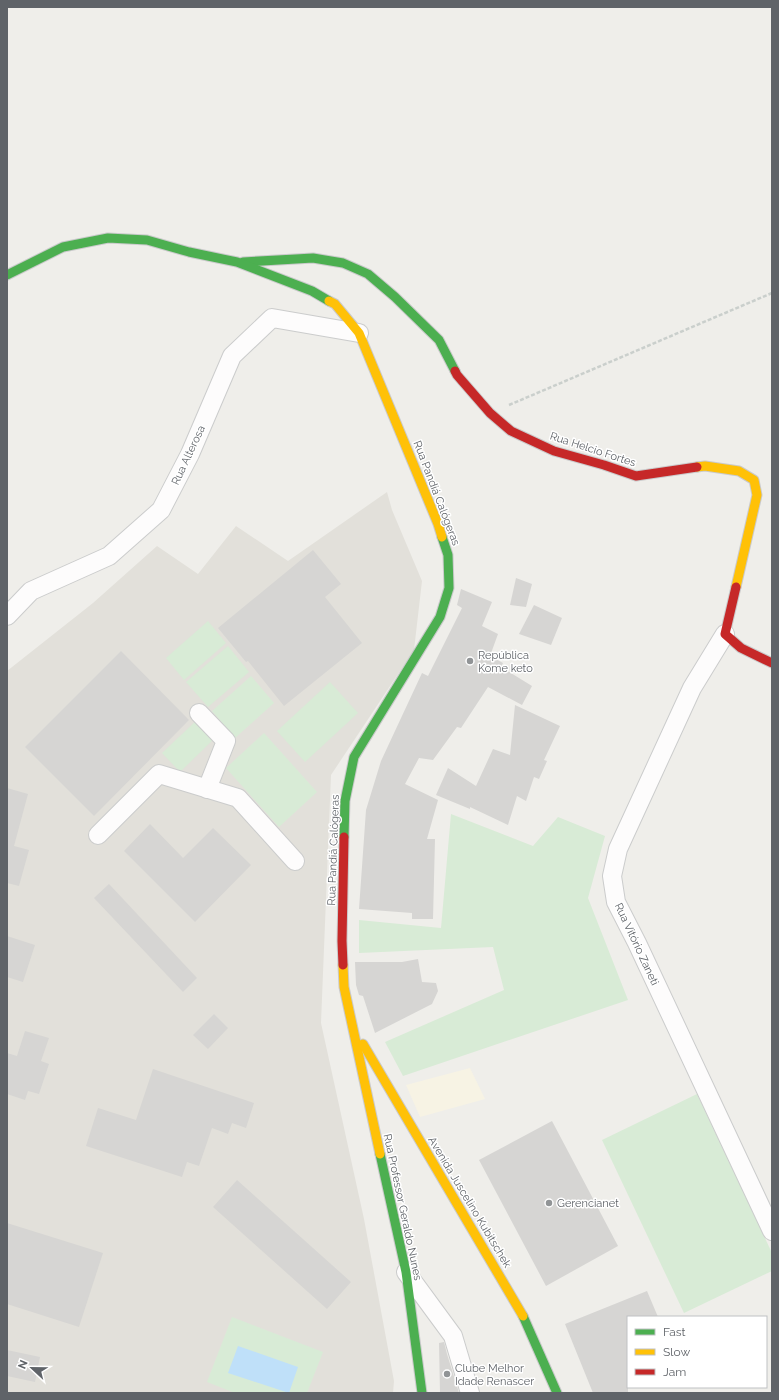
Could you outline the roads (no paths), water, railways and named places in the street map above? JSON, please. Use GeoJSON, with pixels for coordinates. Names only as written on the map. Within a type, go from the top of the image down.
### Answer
{"type":"FeatureCollection","features":[{"type":"Feature","properties":{"kind":"street","name":"Rua Pandiá Calógeras"},"geometry":{"type":"LineString","coordinates":[[7,275],[63,247],[108,238],[147,240],[189,252],[237,262],[312,291],[335,304],[359,334],[438,524],[448,555],[449,588],[440,617],[354,757],[345,801],[342,941],[344,987],[353,1028]]}},
{"type":"Feature","properties":{"kind":"street","name":"Rua Helcio Fortes"},"geometry":{"type":"LineString","coordinates":[[237,262],[313,258],[343,263],[368,274],[395,297],[439,340],[457,376],[490,413],[511,431],[554,451],[636,476],[705,466],[739,471],[754,480],[757,495],[725,634]]}},
{"type":"Feature","properties":{"kind":"street","name":"Rua Alterosa"},"geometry":{"type":"LineString","coordinates":[[7,616],[31,591],[109,556],[161,510],[190,454],[232,356],[272,318],[359,334]]}},
{"type":"Feature","properties":{"kind":"street"},"geometry":{"type":"LineString","coordinates":[[725,634],[741,648],[772,663]]}},
{"type":"Feature","properties":{"kind":"street","name":"Rua Vitório Zaneti"},"geometry":{"type":"LineString","coordinates":[[725,634],[692,688],[618,849],[612,876],[616,902],[641,950],[772,1231]]}},
{"type":"Feature","properties":{"kind":"street"},"geometry":{"type":"LineString","coordinates":[[199,713],[226,741],[207,789]]}},
{"type":"Feature","properties":{"kind":"street"},"geometry":{"type":"LineString","coordinates":[[98,835],[158,774],[238,798],[295,861]]}},
{"type":"Feature","properties":{"kind":"street","name":"Rua Professor Geraldo Nunes"},"geometry":{"type":"LineString","coordinates":[[353,1028],[406,1272],[422,1393]]}},
{"type":"Feature","properties":{"kind":"street","name":"Avenida Juscelino Kubitschek"},"geometry":{"type":"LineString","coordinates":[[353,1028],[526,1322],[557,1393]]}},
{"type":"Feature","properties":{"kind":"street"},"geometry":{"type":"LineString","coordinates":[[406,1272],[453,1336],[470,1393]]}},
{"type":"Feature","properties":{"kind":"water"},"geometry":{"type":"Polygon","coordinates":[[[238,1346],[298,1367],[289,1393],[228,1373],[238,1346]]]}},
{"type":"Feature","properties":{"kind":"place","name":"República Kome keto"},"geometry":{"type":"Point","coordinates":[470,661]}},
{"type":"Feature","properties":{"kind":"place","name":"Gerencianet"},"geometry":{"type":"Point","coordinates":[549,1203]}},
{"type":"Feature","properties":{"kind":"place","name":"Clube Melhor Idade Renascer"},"geometry":{"type":"Point","coordinates":[447,1374]}}]}
